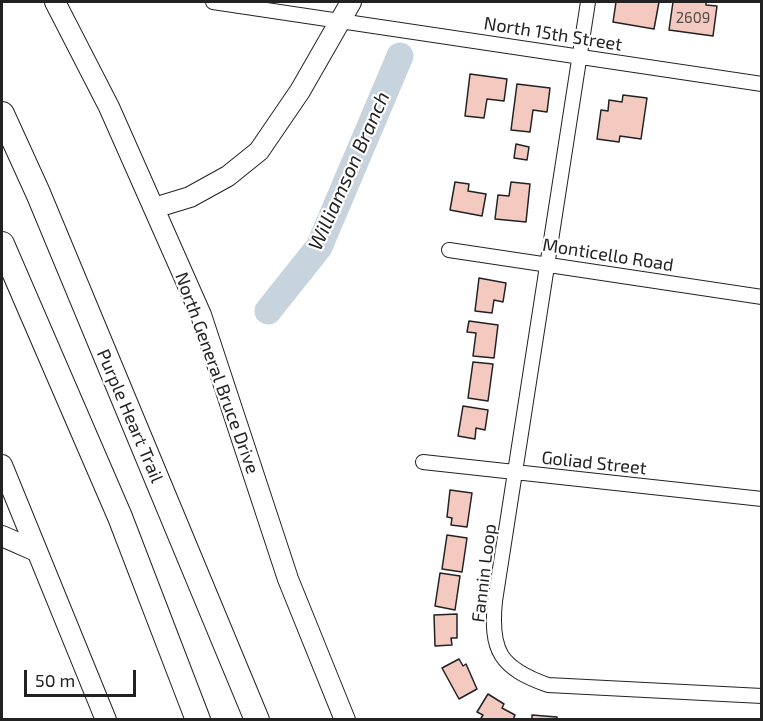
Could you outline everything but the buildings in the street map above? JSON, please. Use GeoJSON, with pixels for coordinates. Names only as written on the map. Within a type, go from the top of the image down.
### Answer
{"type":"FeatureCollection","features":[{"type":"Feature","properties":{"kind":"highway","name":"Purple Heart Trail"},"geometry":{"type":"LineString","coordinates":[[2,114],[38,194],[256,720]]}},
{"type":"Feature","properties":{"kind":"highway"},"geometry":{"type":"LineString","coordinates":[[2,244],[120,517],[198,720]]}},
{"type":"Feature","properties":{"kind":"main road","name":"North General Bruce Drive"},"geometry":{"type":"LineString","coordinates":[[55,2],[109,106],[201,315],[288,579],[345,720]]}},
{"type":"Feature","properties":{"kind":"main road"},"geometry":{"type":"LineString","coordinates":[[154,208],[190,197],[228,176],[259,151],[300,91],[338,21],[351,2]]}},
{"type":"Feature","properties":{"kind":"main road"},"geometry":{"type":"LineString","coordinates":[[2,465],[106,720]]}},
{"type":"Feature","properties":{"kind":"main road"},"geometry":{"type":"LineString","coordinates":[[2,536],[36,551]]}},
{"type":"Feature","properties":{"kind":"street","name":"North 15th Street"},"geometry":{"type":"LineString","coordinates":[[213,2],[762,84]]}},
{"type":"Feature","properties":{"kind":"street","name":"Fannin Loop"},"geometry":{"type":"LineString","coordinates":[[588,2],[493,623],[496,645],[508,666],[523,676],[548,684],[762,696]]}},
{"type":"Feature","properties":{"kind":"street","name":"Monticello Road"},"geometry":{"type":"LineString","coordinates":[[449,249],[762,297]]}},
{"type":"Feature","properties":{"kind":"street","name":"Goliad Street"},"geometry":{"type":"LineString","coordinates":[[423,462],[762,499]]}},
{"type":"Feature","properties":{"kind":"waterway","name":"Williamson Branch"},"geometry":{"type":"LineString","coordinates":[[268,311],[319,247],[400,56]]}}]}
